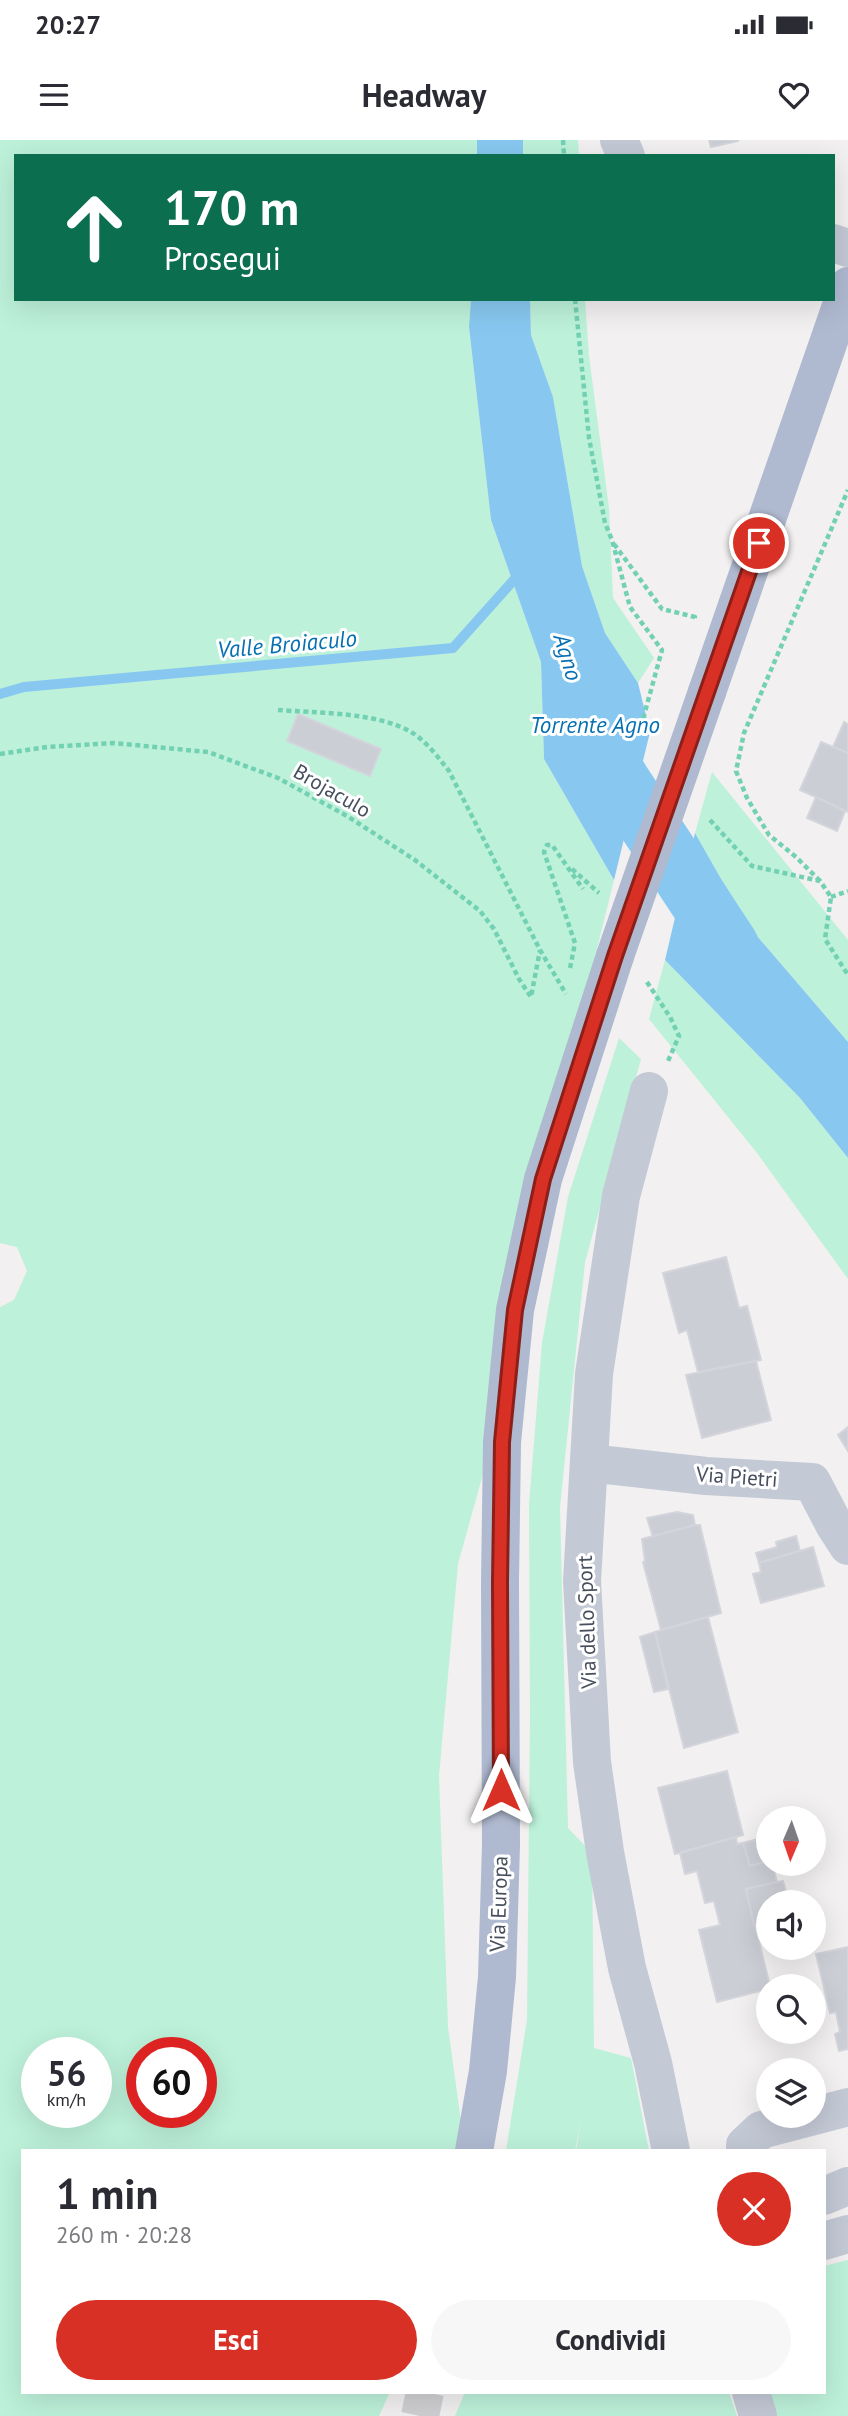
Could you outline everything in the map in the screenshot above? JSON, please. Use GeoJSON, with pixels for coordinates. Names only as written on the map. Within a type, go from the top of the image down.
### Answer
{"type":"FeatureCollection","features":[{"type":"Feature","properties":{"kind":"main road","name":"Via Europa"},"geometry":{"type":"LineString","coordinates":[[474,2149],[488,2071],[497,1977],[501,1831],[502,1442],[515,1310],[543,1179],[615,956],[848,286]]}},
{"type":"Feature","properties":{"kind":"street","name":"Via dello Sport"},"geometry":{"type":"LineString","coordinates":[[649,1091],[621,1196],[604,1298],[594,1374],[582,1581],[592,1762],[605,1852],[624,1955],[653,2063],[671,2149]]}},
{"type":"Feature","properties":{"kind":"street","name":"Via Pietri"},"geometry":{"type":"LineString","coordinates":[[589,1464],[706,1476],[812,1482],[848,1546]]}},
{"type":"Feature","properties":{"kind":"street"},"geometry":{"type":"LineString","coordinates":[[745,2149],[745,2145],[761,2130],[848,2107]]}},
{"type":"Feature","properties":{"kind":"street"},"geometry":{"type":"LineString","coordinates":[[826,2240],[848,2234]]}},
{"type":"Feature","properties":{"kind":"street"},"geometry":{"type":"LineString","coordinates":[[752,2394],[758,2416]]}},
{"type":"Feature","properties":{"kind":"path"},"geometry":{"type":"LineString","coordinates":[[575,301],[589,438],[605,523],[630,607],[662,650],[643,719],[650,732]]}},
{"type":"Feature","properties":{"kind":"path"},"geometry":{"type":"LineString","coordinates":[[848,490],[744,733],[736,771],[747,797],[769,835],[796,857],[820,881],[831,897],[825,939],[848,975]]}},
{"type":"Feature","properties":{"kind":"path"},"geometry":{"type":"LineString","coordinates":[[612,540],[662,609],[695,617],[691,628]]}},
{"type":"Feature","properties":{"kind":"path"},"geometry":{"type":"LineString","coordinates":[[278,710],[347,715],[388,723],[411,732],[432,750],[449,771],[540,950],[564,991],[571,1000],[598,1010]]}},
{"type":"Feature","properties":{"kind":"path","name":"Brojaculo"},"geometry":{"type":"LineString","coordinates":[[0,754],[47,747],[113,743],[208,752],[278,778],[347,816],[415,860],[480,911],[494,929],[531,997],[540,950]]}},
{"type":"Feature","properties":{"kind":"path"},"geometry":{"type":"LineString","coordinates":[[710,820],[752,866],[820,881]]}},
{"type":"Feature","properties":{"kind":"path"},"geometry":{"type":"LineString","coordinates":[[564,991],[575,943],[544,852],[547,845],[552,845],[583,889]]}},
{"type":"Feature","properties":{"kind":"path"},"geometry":{"type":"LineString","coordinates":[[564,861],[599,893],[602,884]]}},
{"type":"Feature","properties":{"kind":"path"},"geometry":{"type":"LineString","coordinates":[[831,897],[848,891]]}},
{"type":"Feature","properties":{"kind":"path"},"geometry":{"type":"LineString","coordinates":[[647,982],[679,1035],[671,1057],[649,1091]]}},
{"type":"Feature","properties":{"kind":"green space"},"geometry":{"type":"Polygon","coordinates":[[[0,140],[477,140],[477,154],[14,154],[14,301],[471,301],[469,327],[491,520],[541,662],[544,759],[614,880],[590,977],[491,1445],[458,1564],[439,1776],[448,2027],[465,2149],[21,2149],[21,2394],[389,2394],[379,2416],[0,2416],[0,1307],[14,1300],[27,1271],[17,1247],[0,1243],[0,140]]]}},
{"type":"Feature","properties":{"kind":"green space"},"geometry":{"type":"Polygon","coordinates":[[[523,140],[578,140],[579,154],[523,154],[523,140]]]}},
{"type":"Feature","properties":{"kind":"green space"},"geometry":{"type":"Polygon","coordinates":[[[530,301],[585,301],[589,356],[609,508],[613,598],[654,658],[638,683],[605,633],[582,566],[553,397],[531,335],[530,301]]]}},
{"type":"Feature","properties":{"kind":"green space"},"geometry":{"type":"Polygon","coordinates":[[[712,772],[848,940],[848,1042],[757,936],[695,833],[712,772]]]}},
{"type":"Feature","properties":{"kind":"green space"},"geometry":{"type":"Polygon","coordinates":[[[665,960],[800,1098],[848,1158],[848,1279],[757,1153],[649,1019],[665,960]]]}},
{"type":"Feature","properties":{"kind":"green space"},"geometry":{"type":"Polygon","coordinates":[[[619,1038],[641,1059],[585,1262],[560,1507],[568,1828],[592,1853],[594,2048],[631,2058],[649,2149],[576,2149],[581,2120],[575,2149],[506,2149],[527,2020],[529,1504],[542,1343],[568,1197],[619,1038]]]}},
{"type":"Feature","properties":{"kind":"green space"},"geometry":{"type":"Polygon","coordinates":[[[848,2260],[848,2416],[771,2416],[763,2394],[826,2394],[826,2266],[848,2260]]]}},
{"type":"Feature","properties":{"kind":"green space"},"geometry":{"type":"Polygon","coordinates":[[[464,2394],[730,2394],[737,2416],[455,2416],[464,2394]]]}},
{"type":"Feature","properties":{"kind":"water"},"geometry":{"type":"Polygon","coordinates":[[[477,140],[523,140],[523,154],[477,154],[477,140]]]}},
{"type":"Feature","properties":{"kind":"water","name":"Torrente Agno"},"geometry":{"type":"Polygon","coordinates":[[[471,301],[530,301],[531,335],[553,397],[582,566],[605,633],[638,683],[650,732],[614,880],[544,759],[541,662],[491,520],[469,327],[471,301]]]}},
{"type":"Feature","properties":{"kind":"water"},"geometry":{"type":"Polygon","coordinates":[[[695,833],[757,936],[848,1042],[848,1158],[800,1098],[665,960],[695,833]]]}},
{"type":"Feature","properties":{"kind":"building"},"geometry":{"type":"Polygon","coordinates":[[[709,140],[738,140],[738,141],[711,147],[709,140]]]}},
{"type":"Feature","properties":{"kind":"building"},"geometry":{"type":"Polygon","coordinates":[[[298,714],[381,749],[370,776],[287,741],[298,714]]]}},
{"type":"Feature","properties":{"kind":"building"},"geometry":{"type":"Polygon","coordinates":[[[844,722],[848,724],[848,753],[833,747],[844,722]]]}},
{"type":"Feature","properties":{"kind":"building"},"geometry":{"type":"Polygon","coordinates":[[[821,742],[848,753],[848,812],[800,790],[821,742]]]}},
{"type":"Feature","properties":{"kind":"building"},"geometry":{"type":"Polygon","coordinates":[[[816,797],[845,811],[837,831],[807,818],[816,797]]]}},
{"type":"Feature","properties":{"kind":"building"},"geometry":{"type":"Polygon","coordinates":[[[726,1257],[739,1308],[747,1306],[761,1360],[698,1372],[687,1330],[679,1333],[663,1273],[726,1257]]]}},
{"type":"Feature","properties":{"kind":"building"},"geometry":{"type":"Polygon","coordinates":[[[756,1361],[771,1420],[702,1438],[686,1375],[756,1361]]]}},
{"type":"Feature","properties":{"kind":"building"},"geometry":{"type":"Polygon","coordinates":[[[848,1427],[848,1451],[838,1435],[848,1427]]]}},
{"type":"Feature","properties":{"kind":"building"},"geometry":{"type":"Polygon","coordinates":[[[677,1512],[693,1515],[695,1525],[653,1537],[647,1518],[677,1512]]]}},
{"type":"Feature","properties":{"kind":"building"},"geometry":{"type":"Polygon","coordinates":[[[700,1525],[721,1613],[661,1630],[643,1562],[642,1539],[700,1525]]]}},
{"type":"Feature","properties":{"kind":"building"},"geometry":{"type":"Polygon","coordinates":[[[796,1536],[800,1551],[759,1563],[756,1553],[777,1547],[776,1542],[796,1536]]]}},
{"type":"Feature","properties":{"kind":"building"},"geometry":{"type":"Polygon","coordinates":[[[813,1547],[824,1586],[761,1603],[753,1574],[761,1572],[759,1563],[813,1547]]]}},
{"type":"Feature","properties":{"kind":"building"},"geometry":{"type":"Polygon","coordinates":[[[708,1617],[738,1732],[684,1748],[655,1632],[708,1617]]]}},
{"type":"Feature","properties":{"kind":"building"},"geometry":{"type":"Polygon","coordinates":[[[655,1632],[668,1689],[654,1692],[640,1637],[655,1632]]]}},
{"type":"Feature","properties":{"kind":"building"},"geometry":{"type":"Polygon","coordinates":[[[727,1771],[743,1835],[675,1854],[658,1788],[727,1771]]]}},
{"type":"Feature","properties":{"kind":"building"},"geometry":{"type":"Polygon","coordinates":[[[736,1837],[737,1844],[743,1843],[750,1866],[756,1864],[756,1876],[775,1876],[777,1882],[746,1889],[756,1929],[756,1960],[764,1960],[767,1974],[756,1974],[756,1992],[717,2002],[699,1930],[720,1925],[714,1901],[705,1903],[697,1871],[685,1874],[680,1853],[736,1837]]]}},
{"type":"Feature","properties":{"kind":"building"},"geometry":{"type":"Polygon","coordinates":[[[756,1839],[756,1864],[750,1866],[743,1843],[756,1839]]]}},
{"type":"Feature","properties":{"kind":"building"},"geometry":{"type":"Polygon","coordinates":[[[783,1881],[786,1890],[756,1890],[754,1925],[746,1889],[783,1881]]]}},
{"type":"Feature","properties":{"kind":"building"},"geometry":{"type":"Polygon","coordinates":[[[848,1947],[848,2049],[839,2051],[835,2034],[840,2032],[836,2012],[830,2013],[826,1996],[826,1974],[821,1974],[817,1960],[826,1960],[826,1952],[848,1947]]]}},
{"type":"Feature","properties":{"kind":"waterway","name":"Valle Broiaculo"},"geometry":{"type":"LineString","coordinates":[[0,694],[24,687],[453,648],[520,573]]}},
{"type":"Feature","properties":{"kind":"waterway","name":"Agno"},"geometry":{"type":"LineString","coordinates":[[592,732],[620,781],[729,946]]}},
{"type":"Feature","properties":{"kind":"tunnel"},"geometry":{"type":"LineString","coordinates":[[420,2416],[425,2394]]}},
{"type":"Feature","properties":{"kind":"route"},"geometry":{"type":"LineString","coordinates":[[501,1790],[502,1442],[515,1310],[543,1179],[615,956],[759,543]]}}]}
